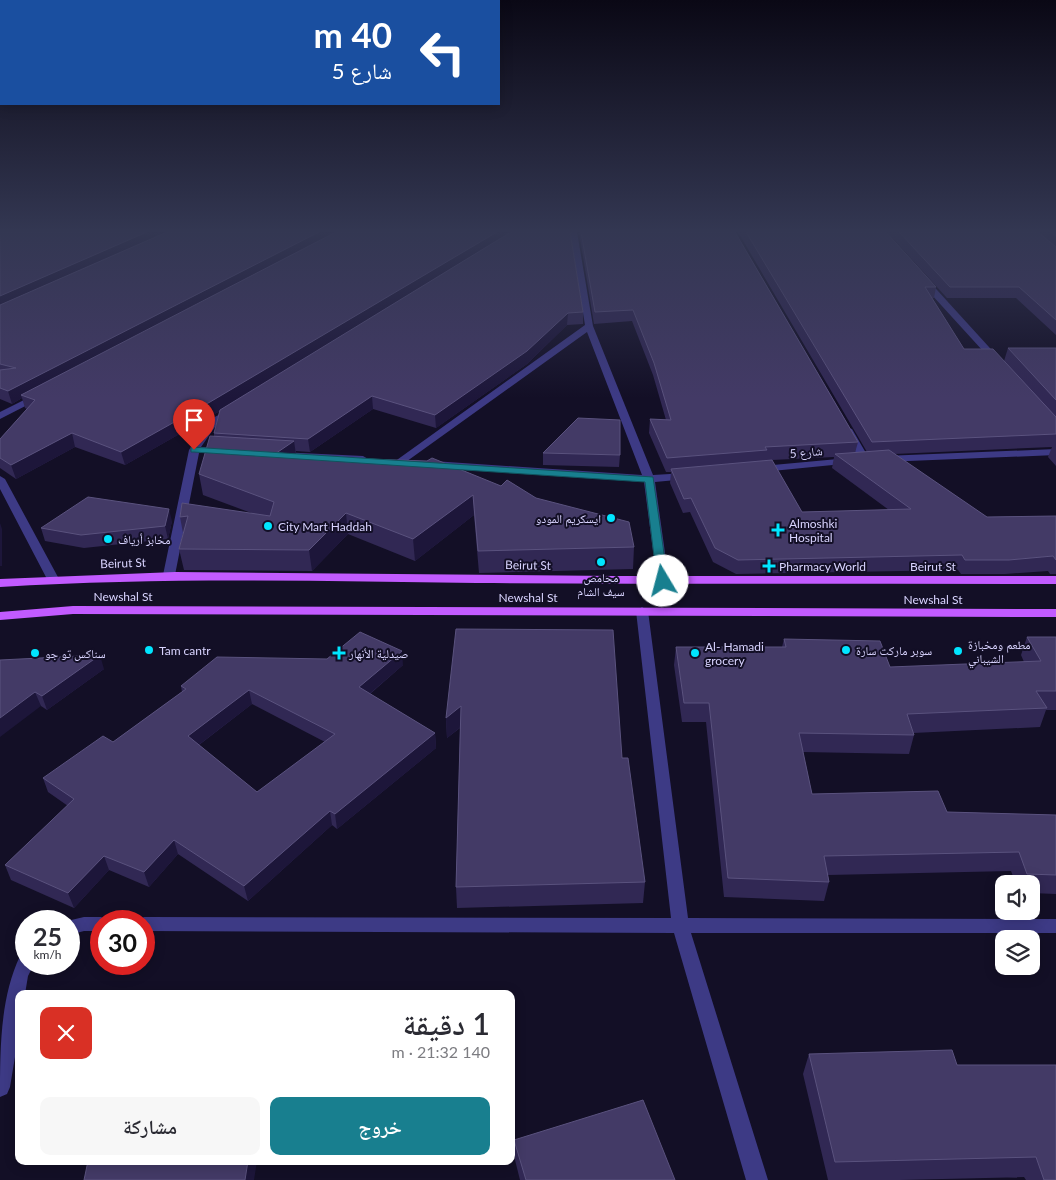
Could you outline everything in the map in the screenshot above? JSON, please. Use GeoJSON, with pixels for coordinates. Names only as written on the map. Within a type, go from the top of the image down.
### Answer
{"type":"FeatureCollection","features":[{"type":"Feature","properties":{"kind":"main road","name":"Beirut St"},"geometry":{"type":"LineString","coordinates":[[0,583],[53,579],[169,576],[663,581],[1056,580]]}},
{"type":"Feature","properties":{"kind":"main road","name":"Newshal St"},"geometry":{"type":"LineString","coordinates":[[0,616],[73,610],[1056,614]]}},
{"type":"Feature","properties":{"kind":"street"},"geometry":{"type":"LineString","coordinates":[[582,287],[589,326],[649,479],[663,581]]}},
{"type":"Feature","properties":{"kind":"street"},"geometry":{"type":"LineString","coordinates":[[929,287],[1004,369]]}},
{"type":"Feature","properties":{"kind":"street"},"geometry":{"type":"LineString","coordinates":[[589,326],[394,461],[649,479],[698,475]]}},
{"type":"Feature","properties":{"kind":"street"},"geometry":{"type":"LineString","coordinates":[[0,416],[44,393]]}},
{"type":"Feature","properties":{"kind":"street"},"geometry":{"type":"LineString","coordinates":[[169,576],[194,450],[212,422],[238,407]]}},
{"type":"Feature","properties":{"kind":"street"},"geometry":{"type":"LineString","coordinates":[[845,426],[865,460]]}},
{"type":"Feature","properties":{"kind":"street"},"geometry":{"type":"LineString","coordinates":[[194,450],[233,452]]}},
{"type":"Feature","properties":{"kind":"street","name":"شارع 5"},"geometry":{"type":"LineString","coordinates":[[747,470],[865,460],[1056,452]]}},
{"type":"Feature","properties":{"kind":"street"},"geometry":{"type":"LineString","coordinates":[[272,454],[370,460]]}},
{"type":"Feature","properties":{"kind":"street"},"geometry":{"type":"LineString","coordinates":[[0,478],[53,579]]}},
{"type":"Feature","properties":{"kind":"street"},"geometry":{"type":"LineString","coordinates":[[642,611],[680,924],[757,1180]]}},
{"type":"Feature","properties":{"kind":"street"},"geometry":{"type":"LineString","coordinates":[[155,924],[1056,926]]}},
{"type":"Feature","properties":{"kind":"street"},"geometry":{"type":"LineString","coordinates":[[17,990],[20,975]]}},
{"type":"Feature","properties":{"kind":"street"},"geometry":{"type":"LineString","coordinates":[[0,1087],[15,999]]}},
{"type":"Feature","properties":{"kind":"building"},"geometry":{"type":"Polygon","coordinates":[[[0,287],[21,287],[0,296],[0,287]]]}},
{"type":"Feature","properties":{"kind":"building"},"geometry":{"type":"Polygon","coordinates":[[[41,287],[211,287],[8,391],[0,388],[0,370],[16,368],[0,364],[0,305],[41,287]]]}},
{"type":"Feature","properties":{"kind":"building"},"geometry":{"type":"Polygon","coordinates":[[[230,287],[404,287],[210,402],[121,452],[72,433],[11,465],[0,458],[0,439],[35,400],[21,395],[230,287]]]}},
{"type":"Feature","properties":{"kind":"building"},"geometry":{"type":"Polygon","coordinates":[[[421,287],[579,287],[583,312],[568,313],[527,351],[435,415],[372,396],[308,439],[214,433],[220,410],[421,287]]]}},
{"type":"Feature","properties":{"kind":"building"},"geometry":{"type":"Polygon","coordinates":[[[591,287],[767,287],[858,442],[765,447],[767,450],[667,458],[650,419],[671,420],[654,363],[633,310],[595,312],[591,287]]]}},
{"type":"Feature","properties":{"kind":"building"},"geometry":{"type":"Polygon","coordinates":[[[779,287],[925,287],[964,349],[993,349],[1056,417],[1056,434],[872,442],[779,287]]]}},
{"type":"Feature","properties":{"kind":"building"},"geometry":{"type":"Polygon","coordinates":[[[1019,287],[1056,287],[1056,320],[1019,287]]]}},
{"type":"Feature","properties":{"kind":"building"},"geometry":{"type":"Polygon","coordinates":[[[1008,348],[1056,348],[1056,400],[1008,348]]]}},
{"type":"Feature","properties":{"kind":"building"},"geometry":{"type":"Polygon","coordinates":[[[578,418],[620,420],[620,455],[543,453],[578,418]]]}},
{"type":"Feature","properties":{"kind":"building"},"geometry":{"type":"Polygon","coordinates":[[[210,436],[294,441],[272,456],[427,461],[432,458],[501,486],[507,480],[536,498],[629,522],[634,547],[478,551],[473,495],[413,539],[346,513],[309,550],[179,549],[188,516],[180,517],[182,503],[270,516],[274,502],[199,474],[210,436]]]}},
{"type":"Feature","properties":{"kind":"building"},"geometry":{"type":"Polygon","coordinates":[[[889,450],[987,517],[1056,516],[1056,560],[1053,556],[1009,560],[965,560],[962,555],[738,560],[715,548],[691,498],[684,499],[671,469],[772,460],[802,512],[911,509],[835,454],[889,450]]]}},
{"type":"Feature","properties":{"kind":"building"},"geometry":{"type":"Polygon","coordinates":[[[88,497],[169,509],[165,526],[81,535],[41,528],[88,497]]]}},
{"type":"Feature","properties":{"kind":"building"},"geometry":{"type":"Polygon","coordinates":[[[456,629],[613,630],[622,758],[628,758],[645,882],[456,887],[461,706],[446,718],[456,629]]]}},
{"type":"Feature","properties":{"kind":"building"},"geometry":{"type":"Polygon","coordinates":[[[360,632],[402,651],[359,687],[435,733],[335,814],[330,811],[244,886],[174,840],[144,872],[104,856],[68,893],[5,865],[74,799],[43,778],[103,736],[113,742],[186,689],[181,686],[217,657],[327,659],[360,632]],[[249,690],[188,736],[257,792],[335,734],[249,690]]]}},
{"type":"Feature","properties":{"kind":"building"},"geometry":{"type":"Polygon","coordinates":[[[1027,637],[1056,637],[1056,691],[1036,691],[1047,708],[907,714],[914,735],[799,733],[812,794],[938,791],[947,812],[1056,815],[1056,875],[1027,874],[1019,852],[824,856],[829,882],[728,878],[709,703],[684,703],[676,647],[786,647],[784,639],[880,641],[890,667],[1041,661],[1027,637]]]}},
{"type":"Feature","properties":{"kind":"building"},"geometry":{"type":"Polygon","coordinates":[[[100,655],[42,696],[35,692],[0,718],[0,660],[100,655]]]}},
{"type":"Feature","properties":{"kind":"building"},"geometry":{"type":"Polygon","coordinates":[[[952,1050],[957,1065],[1056,1065],[1056,1180],[1044,1180],[1036,1157],[835,1162],[809,1054],[952,1050]]]}},
{"type":"Feature","properties":{"kind":"building"},"geometry":{"type":"Polygon","coordinates":[[[643,1100],[675,1180],[526,1180],[515,1140],[643,1100]]]}},
{"type":"Feature","properties":{"kind":"building"},"geometry":{"type":"Polygon","coordinates":[[[87,1165],[247,1165],[245,1180],[84,1180],[87,1165]]]}},
{"type":"Feature","properties":{"kind":"place","name":"ايسكريم المودو"},"geometry":{"type":"Point","coordinates":[611,518]}},
{"type":"Feature","properties":{"kind":"place","name":"City Mart Haddah"},"geometry":{"type":"Point","coordinates":[268,526]}},
{"type":"Feature","properties":{"kind":"place","name":"Almoshki Hospital"},"geometry":{"type":"Point","coordinates":[778,530]}},
{"type":"Feature","properties":{"kind":"place","name":"مخابز أرياف"},"geometry":{"type":"Point","coordinates":[108,539]}},
{"type":"Feature","properties":{"kind":"place","name":"محامص سيف الشام"},"geometry":{"type":"Point","coordinates":[601,562]}},
{"type":"Feature","properties":{"kind":"place","name":"Pharmacy World"},"geometry":{"type":"Point","coordinates":[769,566]}},
{"type":"Feature","properties":{"kind":"place","name":"Tam cantr"},"geometry":{"type":"Point","coordinates":[149,650]}},
{"type":"Feature","properties":{"kind":"place","name":"سوبر ماركت سارة"},"geometry":{"type":"Point","coordinates":[846,650]}},
{"type":"Feature","properties":{"kind":"place","name":"مطعم ومخبازة الشيباني"},"geometry":{"type":"Point","coordinates":[958,651]}},
{"type":"Feature","properties":{"kind":"place","name":"سناكس تو جو"},"geometry":{"type":"Point","coordinates":[35,653]}},
{"type":"Feature","properties":{"kind":"place","name":"صيدلية الأنهار"},"geometry":{"type":"Point","coordinates":[339,653]}},
{"type":"Feature","properties":{"kind":"place","name":"Al- Hamadi grocery"},"geometry":{"type":"Point","coordinates":[695,653]}},
{"type":"Feature","properties":{"kind":"route"},"geometry":{"type":"LineString","coordinates":[[194,450],[649,479],[663,581]]}}]}
